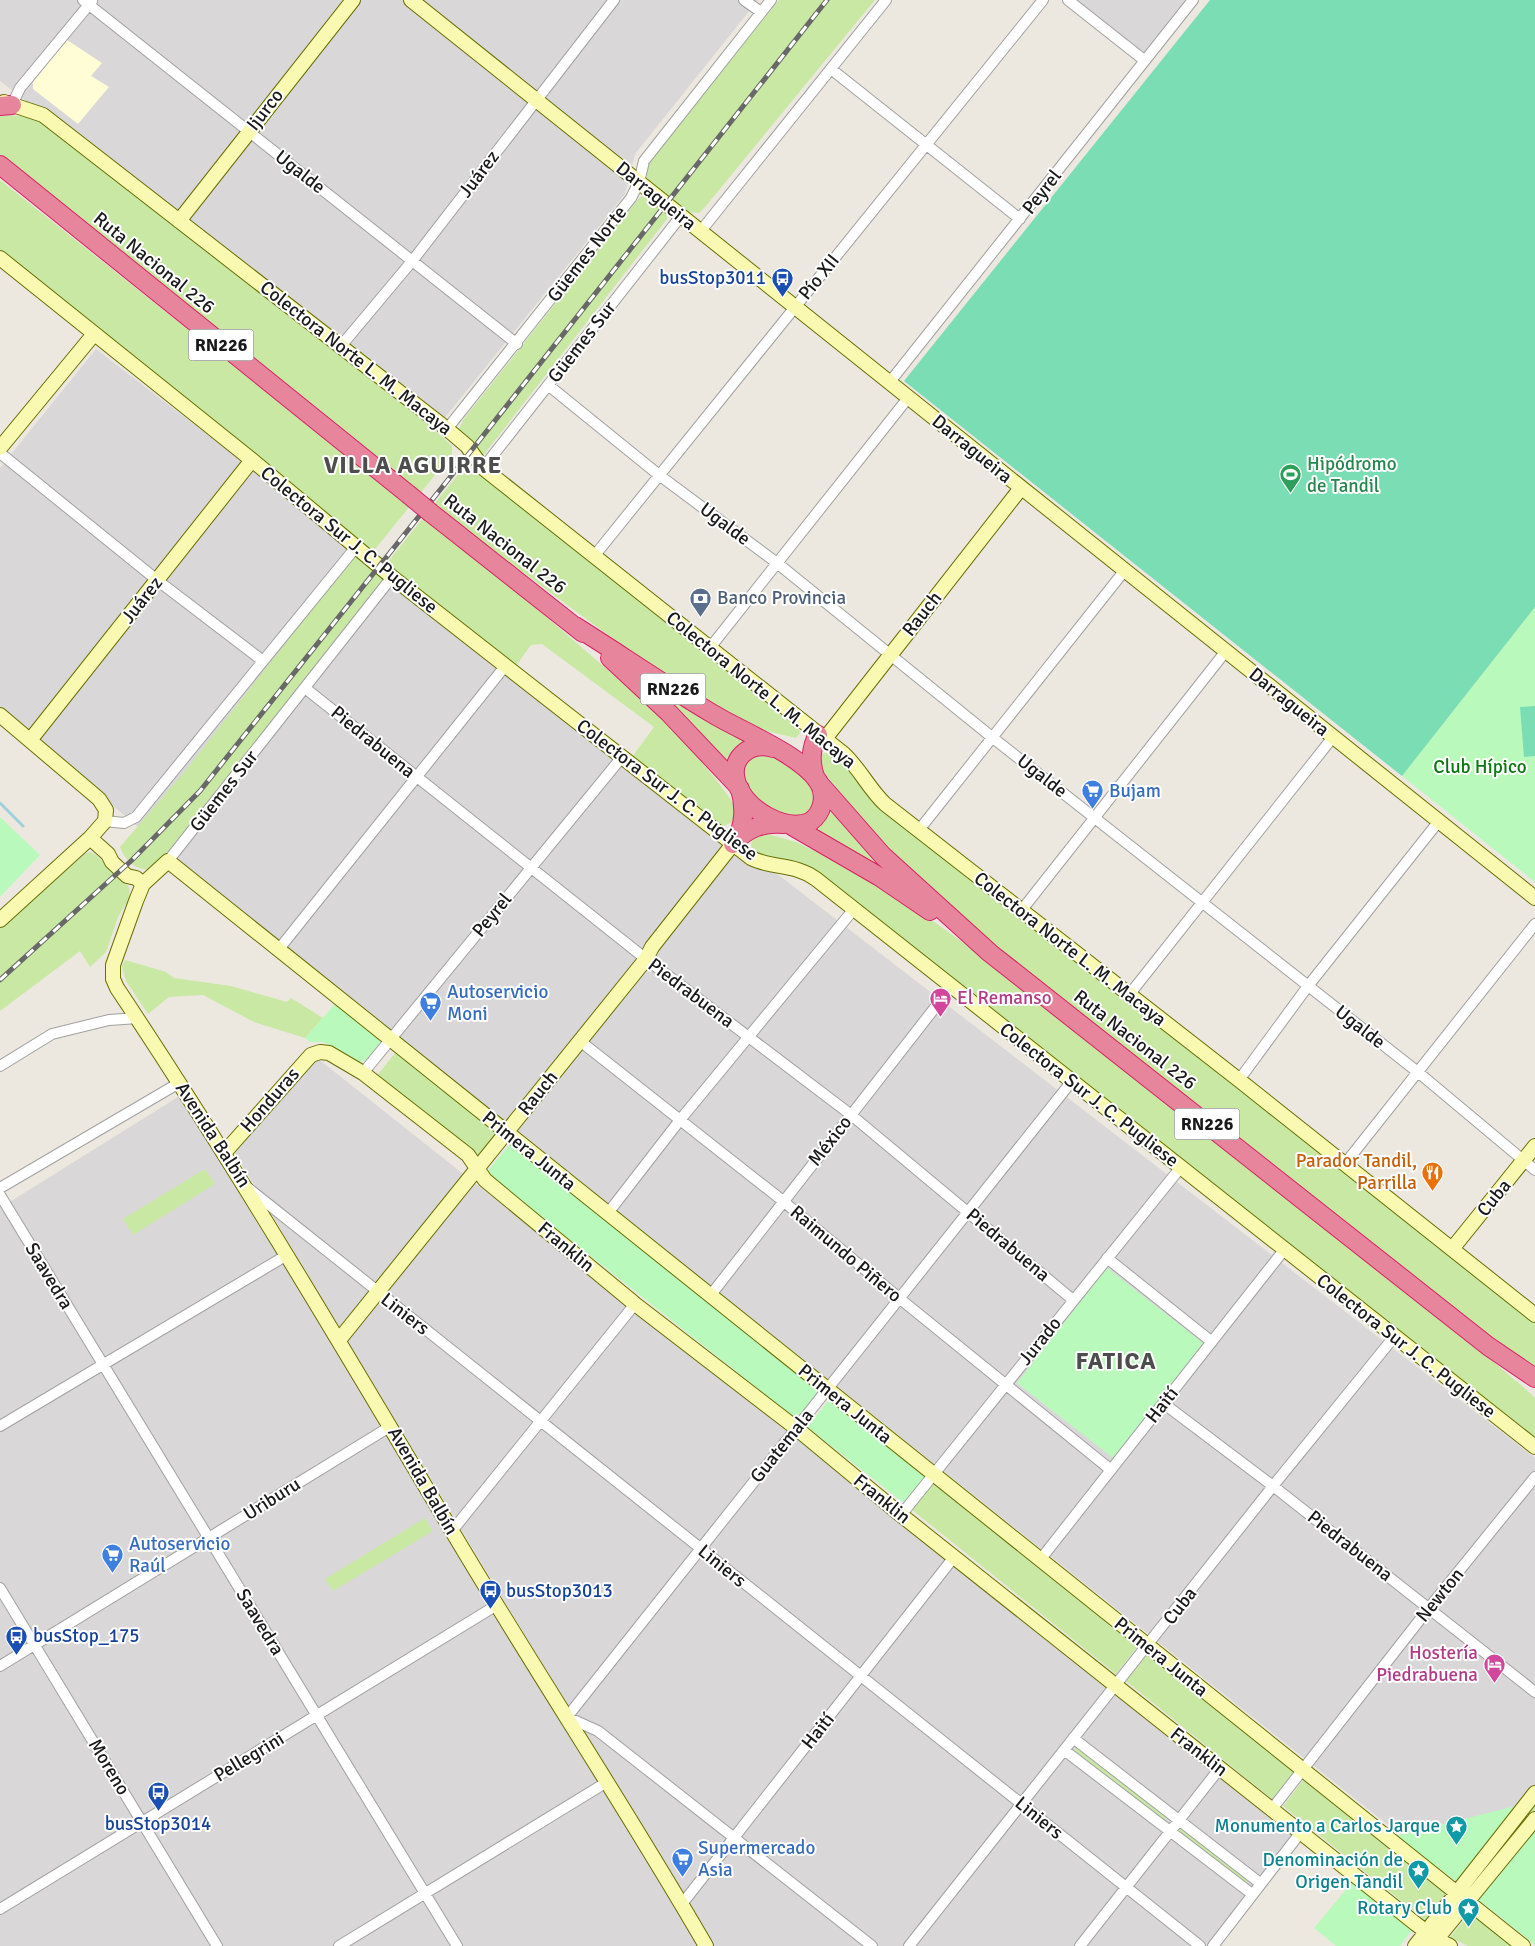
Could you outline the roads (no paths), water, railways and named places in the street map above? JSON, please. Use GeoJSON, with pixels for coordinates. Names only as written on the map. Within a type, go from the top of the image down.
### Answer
{"type":"FeatureCollection","features":[{"type":"Feature","properties":{"kind":"highway","name":"Ruta Nacional 226"},"geometry":{"type":"LineString","coordinates":[[0,166],[431,513],[576,626],[685,698],[798,762],[883,856],[990,953]]}},
{"type":"Feature","properties":{"kind":"highway","name":"Ruta Nacional 226"},"geometry":{"type":"LineString","coordinates":[[0,171],[34,195]]}},
{"type":"Feature","properties":{"kind":"highway","name":"Ruta Nacional 226"},"geometry":{"type":"LineString","coordinates":[[576,626],[669,713],[760,811],[789,825],[880,877],[990,953],[1488,1346],[1535,1378]]}},
{"type":"Feature","properties":{"kind":"highway"},"geometry":{"type":"LineString","coordinates":[[733,844],[742,823],[743,804],[735,776],[736,765],[743,752],[756,746],[774,748],[805,744],[821,738]]}},
{"type":"Feature","properties":{"kind":"highway"},"geometry":{"type":"LineString","coordinates":[[733,844],[751,829],[767,824],[789,825],[810,822],[820,811],[823,795],[812,769],[812,755],[821,738]]}},
{"type":"Feature","properties":{"kind":"highway","name":"Ruta Nacional 226"},"geometry":{"type":"LineString","coordinates":[[1488,1346],[1535,1389]]}},
{"type":"Feature","properties":{"kind":"street","name":"Ijurco"},"geometry":{"type":"LineString","coordinates":[[179,221],[353,0]]}},
{"type":"Feature","properties":{"kind":"street","name":"Darragueira"},"geometry":{"type":"LineString","coordinates":[[410,0],[1535,898]]}},
{"type":"Feature","properties":{"kind":"street","name":"Juárez"},"geometry":{"type":"LineString","coordinates":[[341,346],[413,260],[614,0]]}},
{"type":"Feature","properties":{"kind":"street"},"geometry":{"type":"LineString","coordinates":[[744,0],[761,12]]}},
{"type":"Feature","properties":{"kind":"street","name":"Güemes Norte"},"geometry":{"type":"LineString","coordinates":[[447,429],[517,344],[631,198],[639,182],[644,161],[771,0]]}},
{"type":"Feature","properties":{"kind":"street"},"geometry":{"type":"LineString","coordinates":[[700,232],[886,0]]}},
{"type":"Feature","properties":{"kind":"street","name":"Pío XII"},"geometry":{"type":"LineString","coordinates":[[595,555],[1043,0]]}},
{"type":"Feature","properties":{"kind":"street"},"geometry":{"type":"LineString","coordinates":[[1068,0],[1144,60]]}},
{"type":"Feature","properties":{"kind":"street","name":"Peyrel"},"geometry":{"type":"LineString","coordinates":[[889,383],[1192,0]]}},
{"type":"Feature","properties":{"kind":"street","name":"Ugalde"},"geometry":{"type":"LineString","coordinates":[[88,2],[248,132],[413,260],[517,344]]}},
{"type":"Feature","properties":{"kind":"street"},"geometry":{"type":"LineString","coordinates":[[4,104],[20,88],[88,2]]}},
{"type":"Feature","properties":{"kind":"street"},"geometry":{"type":"LineString","coordinates":[[831,69],[1020,219]]}},
{"type":"Feature","properties":{"kind":"street","name":"Colectora Norte L. M. Macaya"},"geometry":{"type":"LineString","coordinates":[[4,104],[43,115],[447,429],[467,446],[483,468],[595,555],[709,649],[852,762],[884,804],[1238,1080],[1535,1316]]}},
{"type":"Feature","properties":{"kind":"street","name":"Güemes Sur"},"geometry":{"type":"LineString","coordinates":[[483,468],[681,216]]}},
{"type":"Feature","properties":{"kind":"street","name":"Colectora Sur J. C. Pugliese"},"geometry":{"type":"LineString","coordinates":[[0,258],[252,460],[392,577],[733,844],[757,861],[791,866],[809,874],[1535,1448]]}},
{"type":"Feature","properties":{"kind":"street"},"geometry":{"type":"LineString","coordinates":[[0,448],[94,334]]}},
{"type":"Feature","properties":{"kind":"street","name":"Ugalde"},"geometry":{"type":"LineString","coordinates":[[548,385],[660,475],[778,563],[993,738],[1419,1073],[1535,1170]]}},
{"type":"Feature","properties":{"kind":"street"},"geometry":{"type":"LineString","coordinates":[[709,649],[908,398]]}},
{"type":"Feature","properties":{"kind":"street"},"geometry":{"type":"LineString","coordinates":[[0,453],[157,580],[264,661]]}},
{"type":"Feature","properties":{"kind":"street","name":"Juárez"},"geometry":{"type":"LineString","coordinates":[[31,739],[252,460]]}},
{"type":"Feature","properties":{"kind":"street","name":"Rauch"},"geometry":{"type":"LineString","coordinates":[[821,738],[1021,488]]}},
{"type":"Feature","properties":{"kind":"street"},"geometry":{"type":"LineString","coordinates":[[105,821],[124,823],[136,817],[356,547]]}},
{"type":"Feature","properties":{"kind":"street"},"geometry":{"type":"LineString","coordinates":[[919,830],[1125,570]]}},
{"type":"Feature","properties":{"kind":"street","name":"Güemes Sur"},"geometry":{"type":"LineString","coordinates":[[138,1018],[117,988],[112,971],[140,881],[168,861],[392,577]]}},
{"type":"Feature","properties":{"kind":"street"},"geometry":{"type":"LineString","coordinates":[[1021,911],[1226,651]]}},
{"type":"Feature","properties":{"kind":"street"},"geometry":{"type":"LineString","coordinates":[[279,949],[506,665]]}},
{"type":"Feature","properties":{"kind":"street","name":"Piedrabuena"},"geometry":{"type":"LineString","coordinates":[[306,688],[646,959],[850,1114],[1073,1300]]}},
{"type":"Feature","properties":{"kind":"street"},"geometry":{"type":"LineString","coordinates":[[0,715],[31,739],[102,801],[106,810],[105,821],[90,838],[0,920]]}},
{"type":"Feature","properties":{"kind":"street"},"geometry":{"type":"LineString","coordinates":[[1129,995],[1333,736]]}},
{"type":"Feature","properties":{"kind":"street","name":"Peyrel"},"geometry":{"type":"LineString","coordinates":[[363,1073],[393,1040],[531,866],[622,756]]}},
{"type":"Feature","properties":{"kind":"street"},"geometry":{"type":"LineString","coordinates":[[1238,1080],[1308,986],[1439,821]]}},
{"type":"Feature","properties":{"kind":"street"},"geometry":{"type":"LineString","coordinates":[[90,838],[108,854],[120,858],[132,869],[140,881]]}},
{"type":"Feature","properties":{"kind":"street","name":"Rauch"},"geometry":{"type":"LineString","coordinates":[[339,1340],[646,959],[652,947],[733,844]]}},
{"type":"Feature","properties":{"kind":"street","name":"Primera Junta"},"geometry":{"type":"LineString","coordinates":[[168,861],[1523,1946]]}},
{"type":"Feature","properties":{"kind":"street"},"geometry":{"type":"LineString","coordinates":[[608,1213],[680,1120],[854,909]]}},
{"type":"Feature","properties":{"kind":"street"},"geometry":{"type":"LineString","coordinates":[[1344,1165],[1419,1073],[1535,924]]}},
{"type":"Feature","properties":{"kind":"street","name":"México"},"geometry":{"type":"LineString","coordinates":[[710,1296],[850,1114],[952,987]]}},
{"type":"Feature","properties":{"kind":"street"},"geometry":{"type":"LineString","coordinates":[[0,1066],[52,1034],[109,1020],[138,1018]]}},
{"type":"Feature","properties":{"kind":"street","name":"Avenida Balbín"},"geometry":{"type":"LineString","coordinates":[[138,1018],[245,1186],[391,1426],[452,1531],[706,1946]]}},
{"type":"Feature","properties":{"kind":"street","name":"Raimundo Piñero"},"geometry":{"type":"LineString","coordinates":[[580,1041],[783,1201],[1111,1470]]}},
{"type":"Feature","properties":{"kind":"street","name":"Franklin"},"geometry":{"type":"LineString","coordinates":[[320,1052],[329,1053],[363,1073],[468,1155],[484,1180],[635,1304],[796,1428],[901,1515],[1301,1832],[1431,1939],[1450,1946]]}},
{"type":"Feature","properties":{"kind":"street","name":"Honduras"},"geometry":{"type":"LineString","coordinates":[[224,1153],[304,1061],[320,1052]]}},
{"type":"Feature","properties":{"kind":"street","name":"Guatemala"},"geometry":{"type":"LineString","coordinates":[[566,1717],[1072,1081]]}},
{"type":"Feature","properties":{"kind":"street"},"geometry":{"type":"LineString","coordinates":[[0,1188],[179,1082]]}},
{"type":"Feature","properties":{"kind":"street","name":"Cuba"},"geometry":{"type":"LineString","coordinates":[[1452,1249],[1535,1146]]}},
{"type":"Feature","properties":{"kind":"street","name":"Jurado"},"geometry":{"type":"LineString","coordinates":[[901,1515],[1181,1167]]}},
{"type":"Feature","properties":{"kind":"street","name":"Liniers"},"geometry":{"type":"LineString","coordinates":[[245,1186],[1200,1946]]}},
{"type":"Feature","properties":{"kind":"street","name":"Saavedra"},"geometry":{"type":"LineString","coordinates":[[0,1195],[457,1946]]}},
{"type":"Feature","properties":{"kind":"street","name":"Haití"},"geometry":{"type":"LineString","coordinates":[[1040,1560],[1284,1250]]}},
{"type":"Feature","properties":{"kind":"street"},"geometry":{"type":"LineString","coordinates":[[0,1426],[287,1255]]}},
{"type":"Feature","properties":{"kind":"street"},"geometry":{"type":"LineString","coordinates":[[1107,1258],[1212,1342]]}},
{"type":"Feature","properties":{"kind":"street"},"geometry":{"type":"LineString","coordinates":[[452,1531],[635,1304]]}},
{"type":"Feature","properties":{"kind":"street","name":"Cuba"},"geometry":{"type":"LineString","coordinates":[[909,1946],[1273,1486],[1394,1337]]}},
{"type":"Feature","properties":{"kind":"street","name":"Piedrabuena"},"geometry":{"type":"LineString","coordinates":[[1163,1403],[1273,1486],[1535,1692]]}},
{"type":"Feature","properties":{"kind":"street","name":"Uriburu"},"geometry":{"type":"LineString","coordinates":[[0,1666],[391,1426]]}},
{"type":"Feature","properties":{"kind":"street","name":"Newton"},"geometry":{"type":"LineString","coordinates":[[1272,1809],[1429,1608],[1535,1477]]}},
{"type":"Feature","properties":{"kind":"street","name":"Haití"},"geometry":{"type":"LineString","coordinates":[[682,1904],[954,1557]]}},
{"type":"Feature","properties":{"kind":"street","name":"Moreno"},"geometry":{"type":"LineString","coordinates":[[0,1588],[217,1946]]}},
{"type":"Feature","properties":{"kind":"street","name":"Pellegrini"},"geometry":{"type":"LineString","coordinates":[[0,1909],[497,1605]]}},
{"type":"Feature","properties":{"kind":"street"},"geometry":{"type":"LineString","coordinates":[[566,1717],[598,1731],[872,1946]]}},
{"type":"Feature","properties":{"kind":"street"},"geometry":{"type":"LineString","coordinates":[[1074,1738],[1260,1883]]}},
{"type":"Feature","properties":{"kind":"street"},"geometry":{"type":"LineString","coordinates":[[1064,1750],[1252,1894]]}},
{"type":"Feature","properties":{"kind":"street"},"geometry":{"type":"LineString","coordinates":[[1080,1946],[1220,1768]]}},
{"type":"Feature","properties":{"kind":"street"},"geometry":{"type":"LineString","coordinates":[[339,1946],[607,1782]]}},
{"type":"Feature","properties":{"kind":"street"},"geometry":{"type":"LineString","coordinates":[[1415,1946],[1431,1939],[1535,1793]]}},
{"type":"Feature","properties":{"kind":"street"},"geometry":{"type":"LineString","coordinates":[[1462,1898],[1535,1819]]}},
{"type":"Feature","properties":{"kind":"street"},"geometry":{"type":"LineString","coordinates":[[1213,1946],[1301,1832]]}},
{"type":"Feature","properties":{"kind":"waterway"},"geometry":{"type":"LineString","coordinates":[[0,803],[23,826]]}},
{"type":"Feature","properties":{"kind":"railway"},"geometry":{"type":"LineString","coordinates":[[0,980],[132,860],[200,791],[827,0]]}},
{"type":"Feature","properties":{"kind":"place","name":"busStop3011"},"geometry":{"type":"Point","coordinates":[782,297]}},
{"type":"Feature","properties":{"kind":"place","name":"Hipódromo de Tandil"},"geometry":{"type":"Point","coordinates":[1291,494]}},
{"type":"Feature","properties":{"kind":"place","name":"Banco Provincia"},"geometry":{"type":"Point","coordinates":[701,617]}},
{"type":"Feature","properties":{"kind":"place","name":"Bujam"},"geometry":{"type":"Point","coordinates":[1093,810]}},
{"type":"Feature","properties":{"kind":"place","name":"El Remanso"},"geometry":{"type":"Point","coordinates":[941,1017]}},
{"type":"Feature","properties":{"kind":"place","name":"Autoservicio Moni"},"geometry":{"type":"Point","coordinates":[431,1022]}},
{"type":"Feature","properties":{"kind":"place","name":"Parador Tandil, Parrilla"},"geometry":{"type":"Point","coordinates":[1433,1191]}},
{"type":"Feature","properties":{"kind":"place","name":"Autoservicio Raúl"},"geometry":{"type":"Point","coordinates":[113,1574]}},
{"type":"Feature","properties":{"kind":"place","name":"busStop3013"},"geometry":{"type":"Point","coordinates":[490,1610]}},
{"type":"Feature","properties":{"kind":"place","name":"busStop_175"},"geometry":{"type":"Point","coordinates":[17,1655]}},
{"type":"Feature","properties":{"kind":"place","name":"Hostería Piedrabuena"},"geometry":{"type":"Point","coordinates":[1494,1683]}},
{"type":"Feature","properties":{"kind":"place","name":"busStop3014"},"geometry":{"type":"Point","coordinates":[158,1812]}},
{"type":"Feature","properties":{"kind":"place","name":"Monumento a Carlos Jarque"},"geometry":{"type":"Point","coordinates":[1456,1845]}},
{"type":"Feature","properties":{"kind":"place","name":"Supermercado Asia"},"geometry":{"type":"Point","coordinates":[682,1878]}},
{"type":"Feature","properties":{"kind":"place","name":"Denominación de Origen Tandil"},"geometry":{"type":"Point","coordinates":[1419,1890]}},
{"type":"Feature","properties":{"kind":"place","name":"Rotary Club"},"geometry":{"type":"Point","coordinates":[1468,1927]}},
{"type":"Feature","properties":{"kind":"district","name":"VILLA AGUIRRE"},"geometry":{"type":"Point","coordinates":[413,465]}},
{"type":"Feature","properties":{"kind":"district","name":"FATICA"},"geometry":{"type":"Point","coordinates":[1116,1361]}},
{"type":"Feature","properties":{"kind":"park label","name":"Club Hípico"},"geometry":{"type":"Point","coordinates":[1480,767]}}]}
